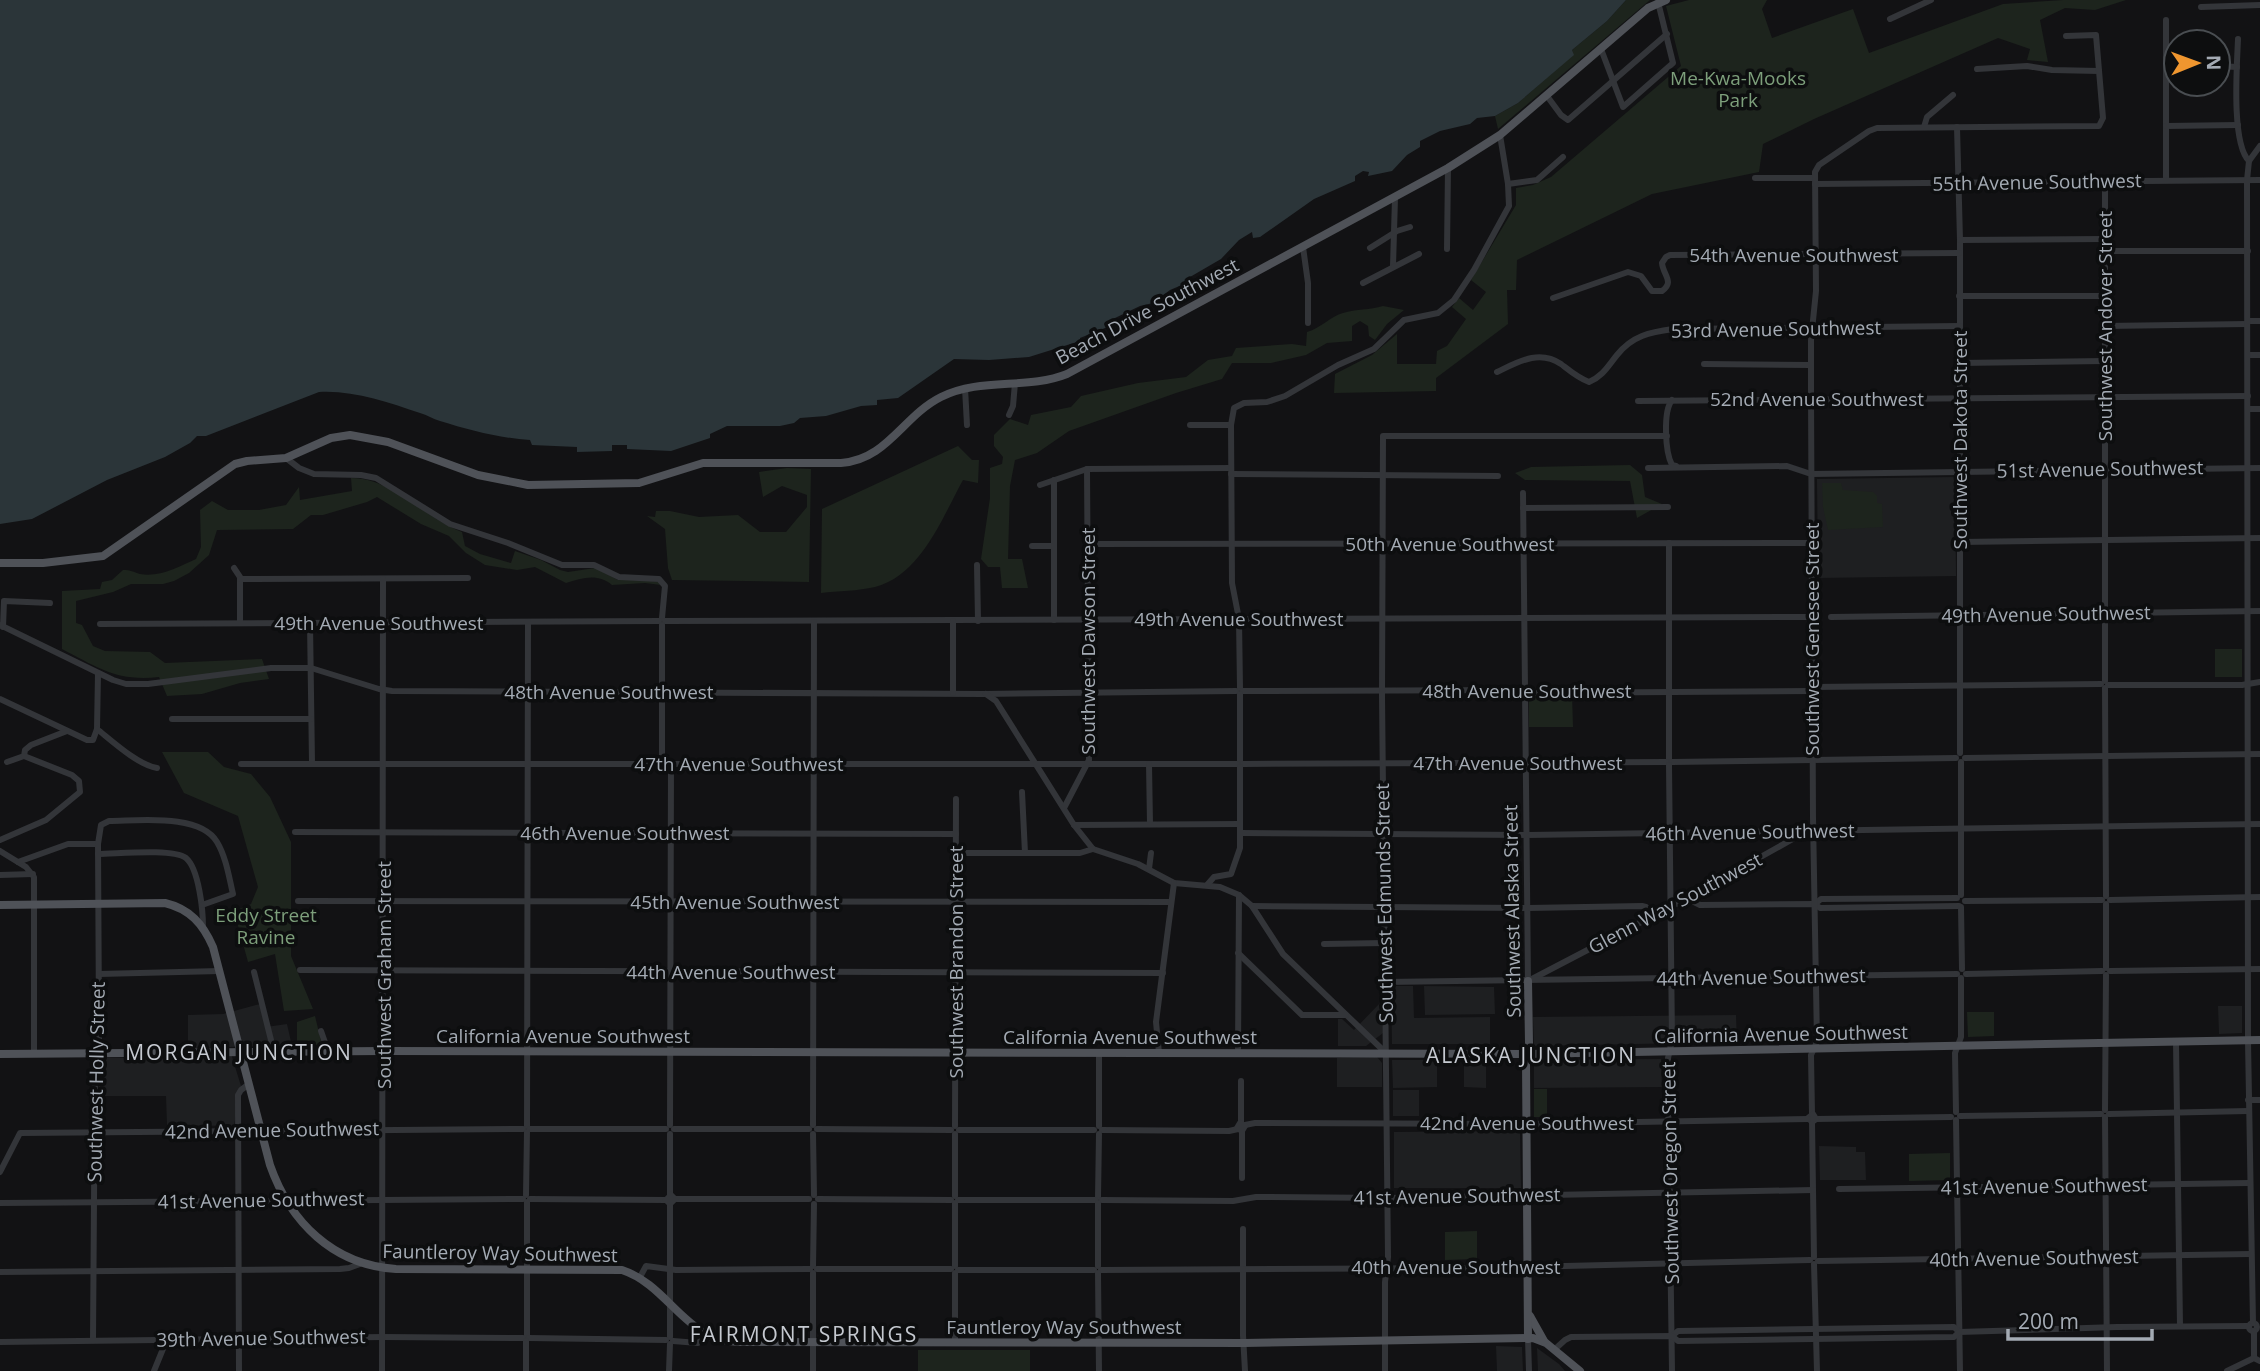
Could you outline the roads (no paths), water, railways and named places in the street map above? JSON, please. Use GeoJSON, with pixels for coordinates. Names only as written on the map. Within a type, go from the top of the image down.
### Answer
{"type":"FeatureCollection","features":[{"type":"Feature","properties":{"kind":"main road","name":"Beach Drive Southwest"},"geometry":{"type":"LineString","coordinates":[[0,562],[43,562],[103,556],[194,490],[235,464],[286,458],[331,438],[358,435],[388,442],[478,475],[528,485],[639,483],[703,463],[860,460],[883,448],[912,417],[939,398],[965,388],[1061,376],[1076,370],[1448,168],[1500,135],[1648,8],[1662,1]]}},
{"type":"Feature","properties":{"kind":"main road"},"geometry":{"type":"LineString","coordinates":[[0,905],[170,904],[184,910],[203,927]]}},
{"type":"Feature","properties":{"kind":"main road","name":"Fauntleroy Way Southwest"},"geometry":{"type":"LineString","coordinates":[[203,927],[213,947],[270,1165],[284,1199],[306,1227],[360,1264],[383,1268],[612,1269],[640,1277],[708,1335],[739,1342],[1244,1343],[1539,1339],[1580,1371]]}},
{"type":"Feature","properties":{"kind":"main road","name":"Southwest Alaska Street"},"geometry":{"type":"LineString","coordinates":[[1528,981],[1528,1339]]}},
{"type":"Feature","properties":{"kind":"main road","name":"California Avenue Southwest"},"geometry":{"type":"LineString","coordinates":[[0,1054],[328,1051],[1527,1054],[2260,1040]]}},
{"type":"Feature","properties":{"kind":"main road"},"geometry":{"type":"LineString","coordinates":[[1527,1302],[1534,1326],[1546,1343]]}},
{"type":"Feature","properties":{"kind":"street"},"geometry":{"type":"LineString","coordinates":[[1890,19],[1931,0]]}},
{"type":"Feature","properties":{"kind":"street"},"geometry":{"type":"LineString","coordinates":[[1601,49],[1623,107],[1673,63],[1662,1]]}},
{"type":"Feature","properties":{"kind":"street"},"geometry":{"type":"LineString","coordinates":[[2201,6],[2260,5]]}},
{"type":"Feature","properties":{"kind":"street"},"geometry":{"type":"LineString","coordinates":[[2166,20],[2166,28]]}},
{"type":"Feature","properties":{"kind":"street"},"geometry":{"type":"LineString","coordinates":[[1547,96],[1561,116],[1568,120],[1667,34]]}},
{"type":"Feature","properties":{"kind":"street"},"geometry":{"type":"LineString","coordinates":[[1952,95],[1927,117],[1924,127],[2099,126],[2103,118],[2096,35],[2066,36]]}},
{"type":"Feature","properties":{"kind":"street"},"geometry":{"type":"LineString","coordinates":[[2238,39],[2238,125],[2245,156],[2249,160]]}},
{"type":"Feature","properties":{"kind":"street"},"geometry":{"type":"LineString","coordinates":[[1977,69],[2027,66],[2052,70],[2099,71]]}},
{"type":"Feature","properties":{"kind":"street"},"geometry":{"type":"LineString","coordinates":[[2232,66],[2237,66]]}},
{"type":"Feature","properties":{"kind":"street"},"geometry":{"type":"LineString","coordinates":[[2166,98],[2166,180]]}},
{"type":"Feature","properties":{"kind":"street"},"geometry":{"type":"LineString","coordinates":[[2166,126],[2238,125]]}},
{"type":"Feature","properties":{"kind":"street","name":"Southwest Genesee Street"},"geometry":{"type":"LineString","coordinates":[[1810,830],[1813,818],[1811,365],[1816,255],[1815,170],[1873,130],[1884,127],[1924,127]]}},
{"type":"Feature","properties":{"kind":"street","name":"Southwest Dakota Street"},"geometry":{"type":"LineString","coordinates":[[1957,127],[1960,240],[1961,1037],[1955,1053],[1960,1371]]}},
{"type":"Feature","properties":{"kind":"street"},"geometry":{"type":"LineString","coordinates":[[1207,885],[1213,877],[1231,874],[1240,854],[1239,619],[1233,591],[1231,544],[1232,413],[1237,406],[1285,396],[1338,365],[1374,349],[1404,320],[1438,313],[1449,304],[1462,290],[1510,201],[1500,135]]}},
{"type":"Feature","properties":{"kind":"street"},"geometry":{"type":"LineString","coordinates":[[2227,1371],[2257,1359],[2250,1254],[2248,1111],[2247,180],[2249,160],[2260,146]]}},
{"type":"Feature","properties":{"kind":"street"},"geometry":{"type":"LineString","coordinates":[[1508,184],[1537,180],[1563,157]]}},
{"type":"Feature","properties":{"kind":"street"},"geometry":{"type":"LineString","coordinates":[[1447,248],[1448,168]]}},
{"type":"Feature","properties":{"kind":"street","name":"55th Avenue Southwest"},"geometry":{"type":"LineString","coordinates":[[1755,178],[1958,184],[2260,180]]}},
{"type":"Feature","properties":{"kind":"street","name":"Southwest Andover Street"},"geometry":{"type":"LineString","coordinates":[[2105,180],[2107,1371]]}},
{"type":"Feature","properties":{"kind":"street"},"geometry":{"type":"LineString","coordinates":[[1393,266],[1395,198]]}},
{"type":"Feature","properties":{"kind":"street"},"geometry":{"type":"LineString","coordinates":[[1370,248],[1410,227]]}},
{"type":"Feature","properties":{"kind":"street"},"geometry":{"type":"LineString","coordinates":[[1960,240],[2105,239]]}},
{"type":"Feature","properties":{"kind":"street"},"geometry":{"type":"LineString","coordinates":[[1303,247],[1308,282],[1308,323]]}},
{"type":"Feature","properties":{"kind":"street"},"geometry":{"type":"LineString","coordinates":[[2105,251],[2248,251]]}},
{"type":"Feature","properties":{"kind":"street","name":"54th Avenue Southwest"},"geometry":{"type":"LineString","coordinates":[[1552,298],[1628,272],[1641,276],[1652,291],[1662,291],[1669,280],[1662,263],[1670,256],[1959,253]]}},
{"type":"Feature","properties":{"kind":"street"},"geometry":{"type":"LineString","coordinates":[[1363,283],[1419,254]]}},
{"type":"Feature","properties":{"kind":"street"},"geometry":{"type":"LineString","coordinates":[[1959,296],[2105,296]]}},
{"type":"Feature","properties":{"kind":"street"},"geometry":{"type":"LineString","coordinates":[[2105,326],[2260,321]]}},
{"type":"Feature","properties":{"kind":"street","name":"53rd Avenue Southwest"},"geometry":{"type":"LineString","coordinates":[[1497,372],[1539,356],[1557,362],[1589,382],[1600,377],[1630,341],[1645,333],[1673,329],[1959,326]]}},
{"type":"Feature","properties":{"kind":"street"},"geometry":{"type":"LineString","coordinates":[[2248,355],[2260,355]]}},
{"type":"Feature","properties":{"kind":"street"},"geometry":{"type":"LineString","coordinates":[[1959,363],[2105,360]]}},
{"type":"Feature","properties":{"kind":"street"},"geometry":{"type":"LineString","coordinates":[[1704,364],[1811,365]]}},
{"type":"Feature","properties":{"kind":"street"},"geometry":{"type":"LineString","coordinates":[[1009,415],[1013,407],[1015,383]]}},
{"type":"Feature","properties":{"kind":"street"},"geometry":{"type":"LineString","coordinates":[[965,388],[967,425]]}},
{"type":"Feature","properties":{"kind":"street","name":"52nd Avenue Southwest"},"geometry":{"type":"LineString","coordinates":[[1638,401],[2248,396]]}},
{"type":"Feature","properties":{"kind":"street"},"geometry":{"type":"LineString","coordinates":[[1672,400],[1667,409],[1668,455],[1672,465],[1677,467]]}},
{"type":"Feature","properties":{"kind":"street"},"geometry":{"type":"LineString","coordinates":[[2248,409],[2260,409]]}},
{"type":"Feature","properties":{"kind":"street"},"geometry":{"type":"LineString","coordinates":[[1190,425],[1231,425]]}},
{"type":"Feature","properties":{"kind":"street","name":"Southwest Edmunds Street"},"geometry":{"type":"LineString","coordinates":[[1385,1371],[1387,1198],[1382,764],[1383,436],[1667,436]]}},
{"type":"Feature","properties":{"kind":"street"},"geometry":{"type":"LineString","coordinates":[[286,458],[299,468],[314,474],[376,478],[450,524],[531,551],[562,565],[594,565],[619,577],[654,578],[664,583],[663,765]]}},
{"type":"Feature","properties":{"kind":"street","name":"51st Avenue Southwest"},"geometry":{"type":"LineString","coordinates":[[1648,468],[1787,466],[1811,474],[2260,468]]}},
{"type":"Feature","properties":{"kind":"street"},"geometry":{"type":"LineString","coordinates":[[1040,485],[1087,469],[1498,476]]}},
{"type":"Feature","properties":{"kind":"street","name":"Southwest Dawson Street"},"geometry":{"type":"LineString","coordinates":[[1064,808],[1088,764],[1087,469]]}},
{"type":"Feature","properties":{"kind":"street"},"geometry":{"type":"LineString","coordinates":[[1054,480],[1054,620]]}},
{"type":"Feature","properties":{"kind":"street","name":"Southwest Alaska Street"},"geometry":{"type":"LineString","coordinates":[[1523,493],[1528,981]]}},
{"type":"Feature","properties":{"kind":"street"},"geometry":{"type":"LineString","coordinates":[[1523,508],[1668,507]]}},
{"type":"Feature","properties":{"kind":"street"},"geometry":{"type":"LineString","coordinates":[[1960,542],[2260,538]]}},
{"type":"Feature","properties":{"kind":"street","name":"50th Avenue Southwest"},"geometry":{"type":"LineString","coordinates":[[1088,544],[1812,543]]}},
{"type":"Feature","properties":{"kind":"street","name":"Southwest Oregon Street"},"geometry":{"type":"LineString","coordinates":[[1669,544],[1672,1041],[1669,1052],[1668,1122],[1672,1371]]}},
{"type":"Feature","properties":{"kind":"street"},"geometry":{"type":"LineString","coordinates":[[1032,546],[1055,546]]}},
{"type":"Feature","properties":{"kind":"street"},"geometry":{"type":"LineString","coordinates":[[977,565],[978,621]]}},
{"type":"Feature","properties":{"kind":"street"},"geometry":{"type":"LineString","coordinates":[[234,568],[240,579],[240,623]]}},
{"type":"Feature","properties":{"kind":"street"},"geometry":{"type":"LineString","coordinates":[[240,579],[468,578]]}},
{"type":"Feature","properties":{"kind":"street","name":"Southwest Graham Street"},"geometry":{"type":"LineString","coordinates":[[382,1371],[383,579]]}},
{"type":"Feature","properties":{"kind":"street"},"geometry":{"type":"LineString","coordinates":[[2,626],[4,601],[50,603]]}},
{"type":"Feature","properties":{"kind":"street","name":"49th Avenue Southwest"},"geometry":{"type":"LineString","coordinates":[[1831,617],[2260,611]]}},
{"type":"Feature","properties":{"kind":"street","name":"49th Avenue Southwest"},"geometry":{"type":"LineString","coordinates":[[100,624],[1812,617]]}},
{"type":"Feature","properties":{"kind":"street"},"geometry":{"type":"LineString","coordinates":[[953,621],[953,693]]}},
{"type":"Feature","properties":{"kind":"street"},"geometry":{"type":"LineString","coordinates":[[526,1371],[528,622]]}},
{"type":"Feature","properties":{"kind":"street"},"geometry":{"type":"LineString","coordinates":[[813,1371],[814,622]]}},
{"type":"Feature","properties":{"kind":"street"},"geometry":{"type":"LineString","coordinates":[[310,623],[312,763]]}},
{"type":"Feature","properties":{"kind":"street","name":"48th Avenue Southwest"},"geometry":{"type":"LineString","coordinates":[[2,626],[98,673],[119,682],[136,684],[258,669],[311,668],[384,690],[527,692],[984,694],[1669,691],[2260,682]]}},
{"type":"Feature","properties":{"kind":"street"},"geometry":{"type":"LineString","coordinates":[[0,699],[86,740],[93,740],[97,729],[98,673]]}},
{"type":"Feature","properties":{"kind":"street"},"geometry":{"type":"LineString","coordinates":[[984,694],[996,701],[1074,825],[1093,849],[1149,870],[1174,883],[1220,887],[1239,895],[1252,906],[1283,954],[1385,1053]]}},
{"type":"Feature","properties":{"kind":"street"},"geometry":{"type":"LineString","coordinates":[[172,719],[312,719]]}},
{"type":"Feature","properties":{"kind":"street"},"geometry":{"type":"LineString","coordinates":[[97,729],[129,753],[157,768]]}},
{"type":"Feature","properties":{"kind":"street"},"geometry":{"type":"LineString","coordinates":[[24,756],[25,750],[31,745],[66,731]]}},
{"type":"Feature","properties":{"kind":"street","name":"47th Avenue Southwest"},"geometry":{"type":"LineString","coordinates":[[241,764],[1526,764],[2260,754]]}},
{"type":"Feature","properties":{"kind":"street"},"geometry":{"type":"LineString","coordinates":[[0,839],[46,820],[81,788],[79,781],[72,775],[24,756],[7,762]]}},
{"type":"Feature","properties":{"kind":"street"},"geometry":{"type":"LineString","coordinates":[[1149,764],[1150,824]]}},
{"type":"Feature","properties":{"kind":"street"},"geometry":{"type":"LineString","coordinates":[[669,1371],[671,765]]}},
{"type":"Feature","properties":{"kind":"street"},"geometry":{"type":"LineString","coordinates":[[1022,792],[1025,853]]}},
{"type":"Feature","properties":{"kind":"street","name":"Southwest Brandon Street"},"geometry":{"type":"LineString","coordinates":[[955,1342],[956,799]]}},
{"type":"Feature","properties":{"kind":"street","name":"Southwest Holly Street"},"geometry":{"type":"LineString","coordinates":[[93,1340],[94,1131],[99,1044],[98,844],[101,825],[108,821],[180,821],[205,830],[213,836],[219,846],[233,895],[202,905]]}},
{"type":"Feature","properties":{"kind":"street"},"geometry":{"type":"LineString","coordinates":[[1074,825],[1240,824]]}},
{"type":"Feature","properties":{"kind":"street","name":"46th Avenue Southwest"},"geometry":{"type":"LineString","coordinates":[[1241,833],[1528,835],[2260,824]]}},
{"type":"Feature","properties":{"kind":"street"},"geometry":{"type":"LineString","coordinates":[[1810,830],[1815,904],[1817,1042],[1811,1055],[1816,1371]]}},
{"type":"Feature","properties":{"kind":"street","name":"Glenn Way Southwest"},"geometry":{"type":"LineString","coordinates":[[1528,981],[1810,830]]}},
{"type":"Feature","properties":{"kind":"street","name":"46th Avenue Southwest"},"geometry":{"type":"LineString","coordinates":[[295,832],[956,834]]}},
{"type":"Feature","properties":{"kind":"street"},"geometry":{"type":"LineString","coordinates":[[18,862],[68,844],[98,844]]}},
{"type":"Feature","properties":{"kind":"street"},"geometry":{"type":"LineString","coordinates":[[956,853],[1080,853],[1093,849]]}},
{"type":"Feature","properties":{"kind":"street"},"geometry":{"type":"LineString","coordinates":[[0,851],[33,874]]}},
{"type":"Feature","properties":{"kind":"street"},"geometry":{"type":"LineString","coordinates":[[98,854],[173,853],[181,856],[190,863],[202,905],[203,927]]}},
{"type":"Feature","properties":{"kind":"street"},"geometry":{"type":"LineString","coordinates":[[1149,870],[1151,853]]}},
{"type":"Feature","properties":{"kind":"street"},"geometry":{"type":"LineString","coordinates":[[0,875],[33,874]]}},
{"type":"Feature","properties":{"kind":"street"},"geometry":{"type":"LineString","coordinates":[[33,874],[34,1054]]}},
{"type":"Feature","properties":{"kind":"street"},"geometry":{"type":"LineString","coordinates":[[1159,1053],[1156,1021],[1174,883]]}},
{"type":"Feature","properties":{"kind":"street"},"geometry":{"type":"LineString","coordinates":[[1238,1052],[1239,895]]}},
{"type":"Feature","properties":{"kind":"street"},"geometry":{"type":"LineString","coordinates":[[1690,896],[1700,905],[1815,904],[1821,908],[1960,901],[2260,897]]}},
{"type":"Feature","properties":{"kind":"street","name":"45th Avenue Southwest"},"geometry":{"type":"LineString","coordinates":[[298,901],[1171,902]]}},
{"type":"Feature","properties":{"kind":"street"},"geometry":{"type":"LineString","coordinates":[[1252,906],[1642,906],[1646,907],[1651,916]]}},
{"type":"Feature","properties":{"kind":"street"},"geometry":{"type":"LineString","coordinates":[[1324,944],[1385,943]]}},
{"type":"Feature","properties":{"kind":"street"},"geometry":{"type":"LineString","coordinates":[[1238,953],[1302,1015],[1346,1015]]}},
{"type":"Feature","properties":{"kind":"street"},"geometry":{"type":"LineString","coordinates":[[1551,969],[1556,977],[1566,980]]}},
{"type":"Feature","properties":{"kind":"street","name":"44th Avenue Southwest"},"geometry":{"type":"LineString","coordinates":[[1386,982],[2260,969]]}},
{"type":"Feature","properties":{"kind":"street","name":"44th Avenue Southwest"},"geometry":{"type":"LineString","coordinates":[[300,970],[1163,973]]}},
{"type":"Feature","properties":{"kind":"street"},"geometry":{"type":"LineString","coordinates":[[99,974],[219,971]]}},
{"type":"Feature","properties":{"kind":"street"},"geometry":{"type":"LineString","coordinates":[[254,972],[274,1052]]}},
{"type":"Feature","properties":{"kind":"street"},"geometry":{"type":"LineString","coordinates":[[321,1031],[328,1051]]}},
{"type":"Feature","properties":{"kind":"street"},"geometry":{"type":"LineString","coordinates":[[2176,1042],[2180,1326]]}},
{"type":"Feature","properties":{"kind":"street"},"geometry":{"type":"LineString","coordinates":[[1099,1053],[1099,1371]]}},
{"type":"Feature","properties":{"kind":"street"},"geometry":{"type":"LineString","coordinates":[[1241,1081],[1242,1178]]}},
{"type":"Feature","properties":{"kind":"street"},"geometry":{"type":"LineString","coordinates":[[239,1371],[238,1095],[248,1084]]}},
{"type":"Feature","properties":{"kind":"street"},"geometry":{"type":"LineString","coordinates":[[2248,1100],[2260,1100]]}},
{"type":"Feature","properties":{"kind":"street","name":"42nd Avenue Southwest"},"geometry":{"type":"LineString","coordinates":[[10,1152],[20,1133],[94,1131],[383,1128],[1229,1131],[1255,1123],[1527,1124],[2248,1111]]}},
{"type":"Feature","properties":{"kind":"street"},"geometry":{"type":"LineString","coordinates":[[0,1152],[10,1152],[0,1172]]}},
{"type":"Feature","properties":{"kind":"street"},"geometry":{"type":"LineString","coordinates":[[2249,1156],[2260,1156]]}},
{"type":"Feature","properties":{"kind":"street","name":"41st Avenue Southwest"},"geometry":{"type":"LineString","coordinates":[[1839,1189],[2249,1183]]}},
{"type":"Feature","properties":{"kind":"street","name":"41st Avenue Southwest"},"geometry":{"type":"LineString","coordinates":[[0,1203],[383,1198],[1233,1201],[1256,1197],[1387,1198],[1813,1190]]}},
{"type":"Feature","properties":{"kind":"street"},"geometry":{"type":"LineString","coordinates":[[2250,1212],[2260,1211]]}},
{"type":"Feature","properties":{"kind":"street"},"geometry":{"type":"LineString","coordinates":[[1243,1229],[1245,1371]]}},
{"type":"Feature","properties":{"kind":"street","name":"40th Avenue Southwest"},"geometry":{"type":"LineString","coordinates":[[640,1277],[646,1266],[1243,1270],[2250,1254]]}},
{"type":"Feature","properties":{"kind":"street"},"geometry":{"type":"LineString","coordinates":[[340,1269],[345,1256]]}},
{"type":"Feature","properties":{"kind":"street"},"geometry":{"type":"LineString","coordinates":[[0,1272],[340,1269],[360,1264]]}},
{"type":"Feature","properties":{"kind":"street"},"geometry":{"type":"LineString","coordinates":[[2251,1268],[2260,1268]]}},
{"type":"Feature","properties":{"kind":"street"},"geometry":{"type":"LineString","coordinates":[[1672,1336],[1678,1341],[1954,1337],[1959,1332],[2180,1326],[2255,1327]]}},
{"type":"Feature","properties":{"kind":"street"},"geometry":{"type":"LineString","coordinates":[[1554,1350],[1571,1337],[1672,1336],[1678,1331],[1954,1327],[1959,1332]]}},
{"type":"Feature","properties":{"kind":"street","name":"39th Avenue Southwest"},"geometry":{"type":"LineString","coordinates":[[0,1342],[383,1337],[670,1340],[698,1343],[708,1335]]}},
{"type":"Feature","properties":{"kind":"street"},"geometry":{"type":"LineString","coordinates":[[154,1371],[167,1339]]}},
{"type":"Feature","properties":{"kind":"street","name":"Southwest Alaska Street"},"geometry":{"type":"LineString","coordinates":[[1528,1339],[1529,1371]]}},
{"type":"Feature","properties":{"kind":"district","name":"MORGAN JUNCTION"},"geometry":{"type":"Point","coordinates":[239,1052]}},
{"type":"Feature","properties":{"kind":"district","name":"ALASKA JUNCTION"},"geometry":{"type":"Point","coordinates":[1531,1055]}},
{"type":"Feature","properties":{"kind":"district","name":"FAIRMONT SPRINGS"},"geometry":{"type":"Point","coordinates":[804,1334]}},
{"type":"Feature","properties":{"kind":"park label","name":"Me-Kwa-Mooks Park"},"geometry":{"type":"Point","coordinates":[1738,89]}},
{"type":"Feature","properties":{"kind":"park label","name":"Eddy Street Ravine"},"geometry":{"type":"Point","coordinates":[266,926]}}]}
